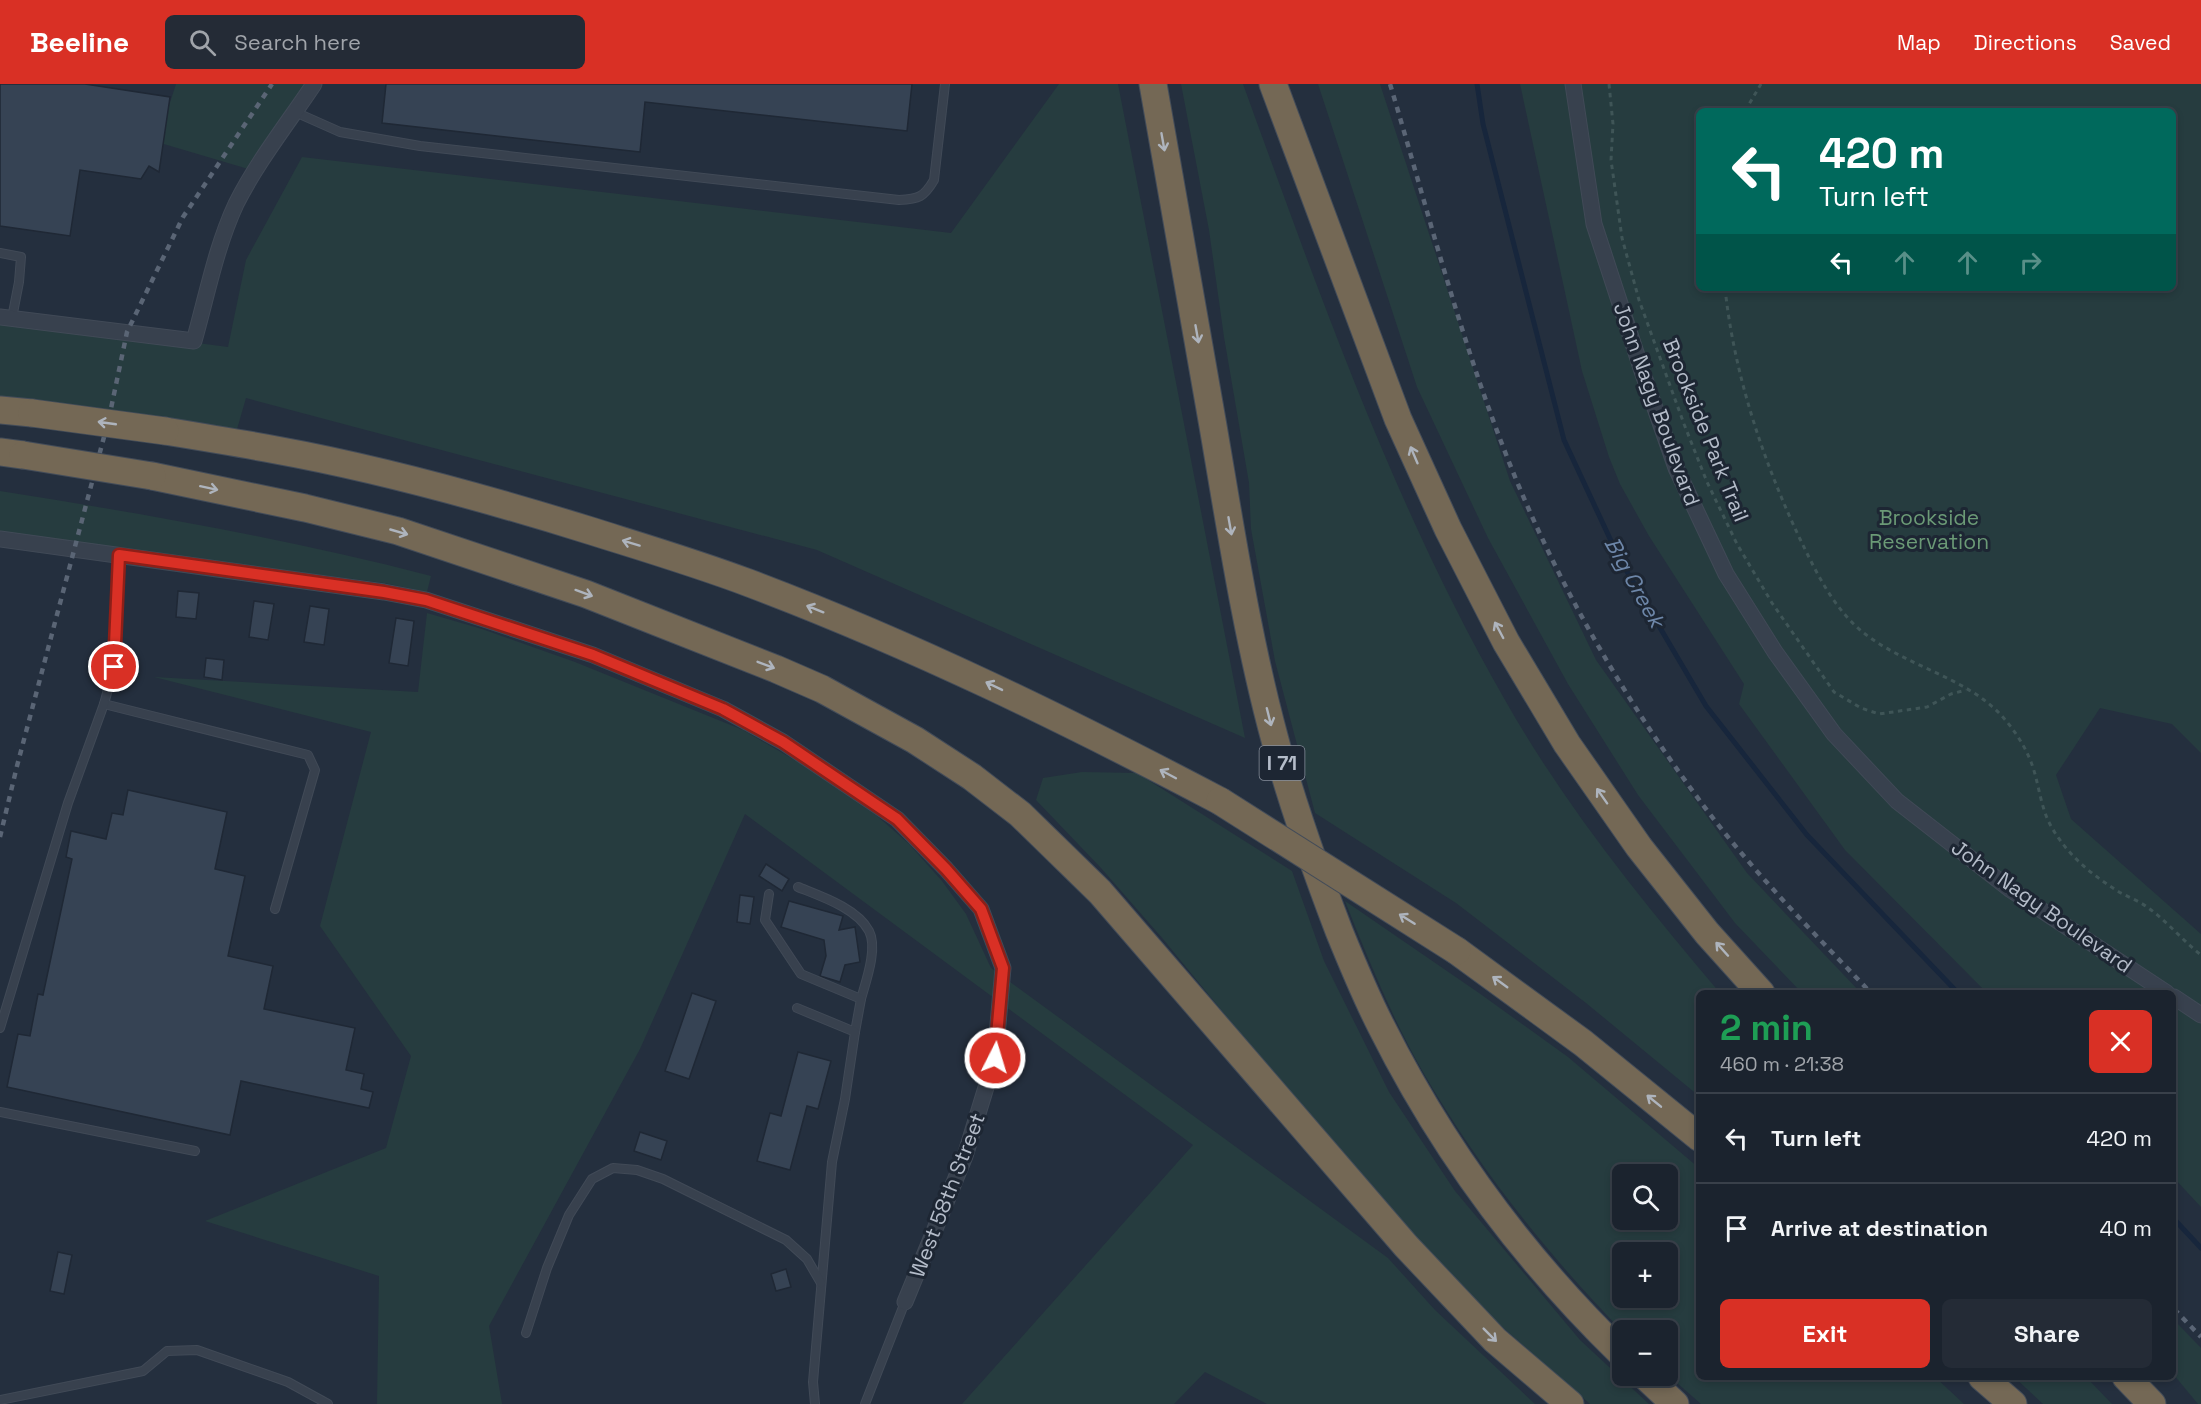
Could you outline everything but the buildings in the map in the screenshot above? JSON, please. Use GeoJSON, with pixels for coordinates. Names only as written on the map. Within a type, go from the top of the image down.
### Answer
{"type":"FeatureCollection","features":[{"type":"Feature","properties":{"kind":"highway","name":"I 71"},"geometry":{"type":"LineString","coordinates":[[1153,84],[1251,641],[1275,741],[1323,890],[1380,1025],[1447,1141],[1526,1250],[1612,1344]]}},
{"type":"Feature","properties":{"kind":"highway"},"geometry":{"type":"LineString","coordinates":[[1273,84],[1398,419],[1448,529],[1506,642],[1567,744],[1620,821],[1692,915],[1758,990]]}},
{"type":"Feature","properties":{"kind":"highway"},"geometry":{"type":"LineString","coordinates":[[0,410],[165,431],[277,450],[371,470],[482,498],[661,553],[748,583],[872,632],[981,680],[1106,741],[1220,801],[1457,951],[1583,1043],[1696,1135]]}},
{"type":"Feature","properties":{"kind":"highway"},"geometry":{"type":"LineString","coordinates":[[11,453],[152,476],[305,508],[398,531],[586,594],[776,669],[822,689],[875,717],[972,777],[1020,814],[1100,892],[1413,1254],[1495,1340],[1570,1404]]}},
{"type":"Feature","properties":{"kind":"highway"},"geometry":{"type":"LineString","coordinates":[[1985,1380],[2013,1404]]}},
{"type":"Feature","properties":{"kind":"highway"},"geometry":{"type":"LineString","coordinates":[[2129,1380],[2152,1404]]}},
{"type":"Feature","properties":{"kind":"highway"},"geometry":{"type":"LineString","coordinates":[[1656,1386],[1676,1404]]}},
{"type":"Feature","properties":{"kind":"street"},"geometry":{"type":"LineString","coordinates":[[6,317],[194,341],[223,235],[237,203],[255,171],[314,84]]}},
{"type":"Feature","properties":{"kind":"street","name":"John Nagy Boulevard"},"geometry":{"type":"LineString","coordinates":[[1573,84],[1594,224],[1649,393],[1677,468],[1726,574],[1775,652],[1834,734],[1897,801],[2011,890],[2162,990]]}},
{"type":"Feature","properties":{"kind":"street","name":"West 58th Street"},"geometry":{"type":"LineString","coordinates":[[0,540],[384,592],[426,600],[593,655],[723,709],[783,742],[897,819],[981,909],[1003,968],[995,1058],[965,1156],[905,1302]]}},
{"type":"Feature","properties":{"kind":"street"},"geometry":{"type":"LineString","coordinates":[[2176,998],[2201,1015]]}},
{"type":"Feature","properties":{"kind":"lane"},"geometry":{"type":"LineString","coordinates":[[295,112],[340,132],[420,146],[899,200],[914,199],[926,193],[934,180],[945,84]]}},
{"type":"Feature","properties":{"kind":"lane"},"geometry":{"type":"LineString","coordinates":[[0,253],[21,257],[19,282],[6,317]]}},
{"type":"Feature","properties":{"kind":"lane"},"geometry":{"type":"LineString","coordinates":[[0,1028],[68,803],[104,704],[114,667],[119,555]]}},
{"type":"Feature","properties":{"kind":"lane"},"geometry":{"type":"LineString","coordinates":[[104,704],[308,755],[315,770],[275,909]]}},
{"type":"Feature","properties":{"kind":"lane"},"geometry":{"type":"LineString","coordinates":[[798,887],[833,901],[854,914],[869,931],[872,950],[832,1162],[813,1382],[815,1404]]}},
{"type":"Feature","properties":{"kind":"lane"},"geometry":{"type":"LineString","coordinates":[[769,894],[765,920],[801,974],[861,999]]}},
{"type":"Feature","properties":{"kind":"lane"},"geometry":{"type":"LineString","coordinates":[[797,1008],[855,1032]]}},
{"type":"Feature","properties":{"kind":"lane"},"geometry":{"type":"LineString","coordinates":[[0,1112],[195,1151]]}},
{"type":"Feature","properties":{"kind":"lane"},"geometry":{"type":"LineString","coordinates":[[526,1333],[547,1268],[569,1215],[592,1179],[613,1168],[637,1170],[663,1179],[786,1240],[807,1259],[821,1283]]}},
{"type":"Feature","properties":{"kind":"lane"},"geometry":{"type":"LineString","coordinates":[[865,1404],[905,1302]]}},
{"type":"Feature","properties":{"kind":"lane"},"geometry":{"type":"LineString","coordinates":[[0,1400],[143,1371],[167,1351],[197,1350],[288,1382],[328,1404]]}},
{"type":"Feature","properties":{"kind":"path","name":"Brookside Park Trail"},"geometry":{"type":"LineString","coordinates":[[1609,84],[1613,124],[1611,160],[1615,190],[1622,238],[1640,300],[1707,482],[1737,544],[1760,583],[1834,692],[1861,708],[1879,714],[1927,707],[1951,694],[1968,689]]}},
{"type":"Feature","properties":{"kind":"path"},"geometry":{"type":"LineString","coordinates":[[1747,108],[1761,84]]}},
{"type":"Feature","properties":{"kind":"path"},"geometry":{"type":"LineString","coordinates":[[1725,291],[1728,318],[1742,385],[1756,428],[1788,514],[1816,572],[1835,603],[1860,629],[1890,650],[1968,689],[1995,709],[2019,735],[2032,762],[2050,824],[2077,861],[2120,892],[2145,905],[2169,924],[2201,955]]}},
{"type":"Feature","properties":{"kind":"green space"},"geometry":{"type":"Polygon","coordinates":[[[176,84],[314,84],[255,171],[157,142],[176,84]]]}},
{"type":"Feature","properties":{"kind":"green space"},"geometry":{"type":"Polygon","coordinates":[[[1059,84],[1118,84],[1245,738],[817,550],[246,398],[233,443],[0,410],[0,317],[228,347],[246,260],[302,157],[951,233],[1059,84]]]}},
{"type":"Feature","properties":{"kind":"green space"},"geometry":{"type":"Polygon","coordinates":[[[1181,84],[1243,84],[1300,241],[1361,398],[1393,475],[1465,627],[1505,700],[1553,778],[1606,852],[1718,990],[1696,990],[1696,1094],[1586,1003],[1456,903],[1315,813],[1275,661],[1251,529],[1249,483],[1224,337],[1209,230],[1181,84]]]}},
{"type":"Feature","properties":{"kind":"green space"},"geometry":{"type":"Polygon","coordinates":[[[1318,84],[1380,84],[1510,481],[1596,660],[1747,873],[1858,990],[1799,990],[1735,923],[1638,795],[1568,684],[1488,538],[1417,387],[1318,84]]]}},
{"type":"Feature","properties":{"kind":"green space","name":"Brookside Reservation"},"geometry":{"type":"Polygon","coordinates":[[[1520,84],[2201,84],[2201,753],[2172,724],[2100,708],[2056,775],[2071,819],[2201,934],[2201,1207],[2176,1180],[2176,990],[1984,990],[1845,850],[1739,704],[1744,684],[1649,536],[1620,484],[1609,457],[1582,371],[1520,84]]]}},
{"type":"Feature","properties":{"kind":"green space"},"geometry":{"type":"Polygon","coordinates":[[[0,491],[217,528],[324,550],[431,576],[427,592],[384,583],[0,534],[0,491]]]}},
{"type":"Feature","properties":{"kind":"green space"},"geometry":{"type":"Polygon","coordinates":[[[427,613],[482,629],[575,662],[743,730],[798,762],[876,815],[909,844],[942,881],[966,914],[991,968],[1388,1258],[1435,1310],[1535,1404],[1267,1404],[1205,1372],[1174,1404],[962,1404],[1193,1145],[745,814],[640,1049],[489,1326],[502,1404],[377,1404],[379,1276],[205,1221],[386,1148],[411,1056],[320,926],[371,732],[154,677],[418,692],[427,613]]]}},
{"type":"Feature","properties":{"kind":"green space"},"geometry":{"type":"Polygon","coordinates":[[[1082,772],[1137,773],[1292,871],[1324,961],[1389,1092],[1455,1191],[1580,1340],[1612,1370],[1612,1386],[1630,1386],[1649,1404],[1590,1404],[1467,1296],[1327,1139],[1163,939],[1101,868],[1036,800],[1043,778],[1082,772]]]}},
{"type":"Feature","properties":{"kind":"green space"},"geometry":{"type":"Polygon","coordinates":[[[1345,901],[1568,1057],[1696,1165],[1696,1380],[1938,1380],[1964,1404],[1701,1404],[1678,1384],[1678,1320],[1612,1320],[1540,1240],[1490,1175],[1444,1107],[1401,1031],[1345,901]]]}},
{"type":"Feature","properties":{"kind":"green space"},"geometry":{"type":"Polygon","coordinates":[[[2176,1322],[2201,1348],[2201,1404],[2198,1404],[2176,1377],[2176,1322]]]}},
{"type":"Feature","properties":{"kind":"green space"},"geometry":{"type":"Polygon","coordinates":[[[2017,1380],[2089,1380],[2112,1404],[2043,1404],[2017,1380]]]}},
{"type":"Feature","properties":{"kind":"waterway","name":"Big Creek"},"geometry":{"type":"LineString","coordinates":[[1477,84],[1483,124],[1564,440],[1619,558],[1706,706],[1807,835],[1955,990]]}},
{"type":"Feature","properties":{"kind":"waterway","name":"Big Creek"},"geometry":{"type":"LineString","coordinates":[[2176,1221],[2201,1248]]}},
{"type":"Feature","properties":{"kind":"railway"},"geometry":{"type":"LineString","coordinates":[[0,837],[109,418],[127,332],[183,217],[272,84]]}},
{"type":"Feature","properties":{"kind":"railway"},"geometry":{"type":"LineString","coordinates":[[1390,84],[1456,310],[1502,444],[1521,492],[1590,632],[1644,720],[1722,830],[1763,878],[1868,990]]}},
{"type":"Feature","properties":{"kind":"railway"},"geometry":{"type":"LineString","coordinates":[[2176,1311],[2201,1337]]}},
{"type":"Feature","properties":{"kind":"route"},"geometry":{"type":"LineString","coordinates":[[114,667],[119,555],[384,592],[426,600],[593,655],[723,709],[783,742],[897,819],[981,909],[1003,968],[995,1058]]}}]}
